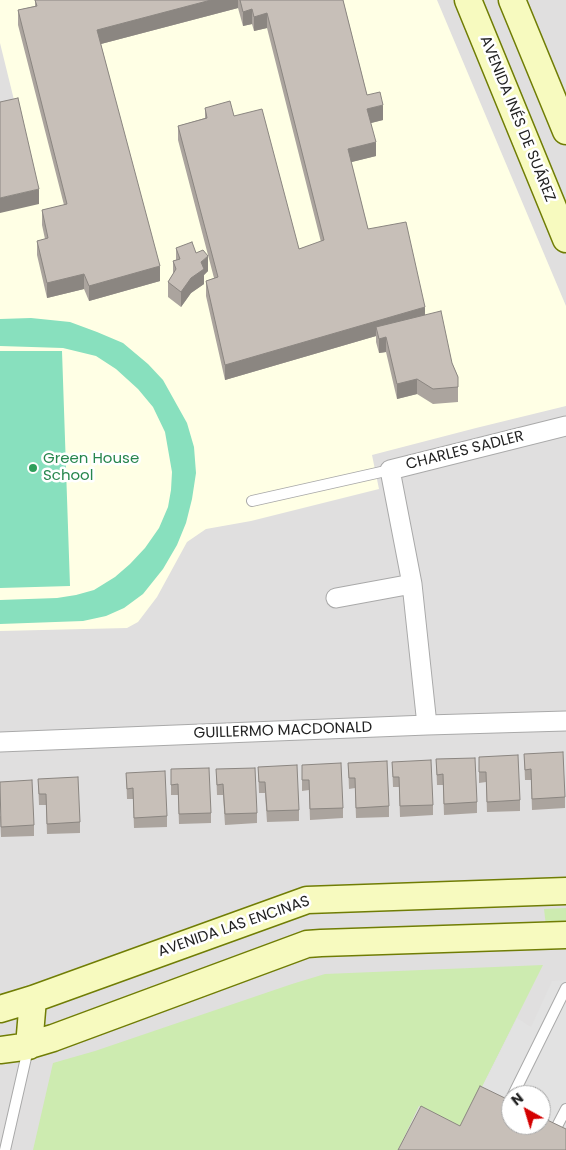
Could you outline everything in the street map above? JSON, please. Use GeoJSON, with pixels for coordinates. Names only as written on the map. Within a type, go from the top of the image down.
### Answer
{"type":"FeatureCollection","features":[{"type":"Feature","properties":{"kind":"street","name":"AVENIDA INÉS DE SUÁREZ"},"geometry":{"type":"LineString","coordinates":[[468,0],[566,239]]}},
{"type":"Feature","properties":{"kind":"street"},"geometry":{"type":"LineString","coordinates":[[512,0],[566,131]]}},
{"type":"Feature","properties":{"kind":"street","name":"CHARLES SADLER"},"geometry":{"type":"LineString","coordinates":[[427,725],[412,584],[390,470],[566,426]]}},
{"type":"Feature","properties":{"kind":"street"},"geometry":{"type":"LineString","coordinates":[[336,598],[412,584]]}},
{"type":"Feature","properties":{"kind":"street","name":"GUILLERMO MACDONALD"},"geometry":{"type":"LineString","coordinates":[[0,742],[566,721]]}},
{"type":"Feature","properties":{"kind":"street","name":"AVENIDA LAS ENCINAS"},"geometry":{"type":"LineString","coordinates":[[0,1009],[33,999],[307,900],[566,891]]}},
{"type":"Feature","properties":{"kind":"street"},"geometry":{"type":"LineString","coordinates":[[0,1050],[28,1046],[307,944],[566,934]]}},
{"type":"Feature","properties":{"kind":"street"},"geometry":{"type":"LineString","coordinates":[[28,1046],[33,999]]}},
{"type":"Feature","properties":{"kind":"lane"},"geometry":{"type":"LineString","coordinates":[[252,501],[390,470]]}},
{"type":"Feature","properties":{"kind":"lane"},"geometry":{"type":"LineString","coordinates":[[518,1085],[566,988]]}},
{"type":"Feature","properties":{"kind":"lane"},"geometry":{"type":"LineString","coordinates":[[5,1150],[28,1046]]}},
{"type":"Feature","properties":{"kind":"lane"},"geometry":{"type":"LineString","coordinates":[[566,1109],[552,1129],[566,1136]]}},
{"type":"Feature","properties":{"kind":"shaded area"},"geometry":{"type":"Polygon","coordinates":[[[0,0],[566,0],[566,1150],[0,1150],[0,0]]]}},
{"type":"Feature","properties":{"kind":"shaded area","name":"Green House School"},"geometry":{"type":"Polygon","coordinates":[[[0,0],[437,0],[566,306],[566,406],[372,455],[379,489],[251,521],[206,529],[187,542],[157,597],[138,622],[127,628],[0,631],[0,108],[15,104],[0,43],[0,0]]]}},
{"type":"Feature","properties":{"kind":"shaded area"},"geometry":{"type":"Polygon","coordinates":[[[566,980],[566,1136],[551,1128],[551,1085],[501,1085],[501,1103],[480,1091],[517,1018],[531,1027],[552,981],[566,980]]]}},
{"type":"Feature","properties":{"kind":"green space","name":"Green House School"},"geometry":{"type":"Polygon","coordinates":[[[31,318],[70,322],[97,332],[123,343],[148,364],[163,380],[187,423],[194,447],[196,473],[186,523],[177,545],[163,569],[143,594],[124,608],[106,616],[83,621],[0,624],[0,600],[57,598],[76,595],[94,590],[115,577],[145,548],[159,528],[168,507],[171,490],[172,472],[165,432],[153,407],[138,389],[116,369],[96,356],[63,348],[0,346],[0,319],[31,318]]]}},
{"type":"Feature","properties":{"kind":"green space","name":"Green House School"},"geometry":{"type":"Polygon","coordinates":[[[0,351],[62,351],[70,586],[0,588],[0,351]]]}},
{"type":"Feature","properties":{"kind":"green space"},"geometry":{"type":"Polygon","coordinates":[[[566,908],[566,925],[546,926],[544,909],[566,908]]]}},
{"type":"Feature","properties":{"kind":"green space"},"geometry":{"type":"Polygon","coordinates":[[[543,965],[461,1129],[419,1106],[398,1150],[33,1150],[53,1063],[95,1051],[325,974],[543,965]]]}},
{"type":"Feature","properties":{"kind":"building"},"geometry":{"type":"Polygon","coordinates":[[[35,0],[211,0],[97,30],[160,266],[89,286],[84,274],[47,283],[37,241],[48,238],[42,210],[67,204],[18,10],[37,6],[35,0]]]}},
{"type":"Feature","properties":{"kind":"building"},"geometry":{"type":"Polygon","coordinates":[[[240,0],[343,0],[367,95],[380,92],[383,105],[367,109],[376,142],[348,149],[368,229],[406,222],[425,307],[225,365],[206,281],[218,277],[178,126],[207,118],[205,108],[230,101],[234,116],[262,109],[299,249],[324,240],[267,13],[254,17],[252,9],[243,12],[240,0]]]}},
{"type":"Feature","properties":{"kind":"building"},"geometry":{"type":"Polygon","coordinates":[[[18,98],[39,189],[0,198],[0,102],[18,98]]]}},
{"type":"Feature","properties":{"kind":"building"},"geometry":{"type":"Polygon","coordinates":[[[192,242],[196,253],[203,250],[208,256],[201,262],[204,269],[191,278],[181,292],[168,282],[176,269],[173,261],[180,259],[176,248],[192,242]]]}},
{"type":"Feature","properties":{"kind":"building"},"geometry":{"type":"Polygon","coordinates":[[[441,311],[452,363],[458,377],[458,387],[433,389],[417,379],[397,384],[386,337],[379,339],[376,327],[441,311]]]}},
{"type":"Feature","properties":{"kind":"building"},"geometry":{"type":"Polygon","coordinates":[[[563,752],[565,797],[532,799],[531,769],[525,770],[524,754],[563,752]]]}},
{"type":"Feature","properties":{"kind":"building"},"geometry":{"type":"Polygon","coordinates":[[[518,755],[520,800],[487,802],[486,772],[479,772],[479,757],[518,755]]]}},
{"type":"Feature","properties":{"kind":"building"},"geometry":{"type":"Polygon","coordinates":[[[475,758],[477,802],[444,804],[443,774],[437,775],[436,759],[475,758]]]}},
{"type":"Feature","properties":{"kind":"building"},"geometry":{"type":"Polygon","coordinates":[[[431,760],[433,805],[400,806],[399,777],[393,777],[392,762],[431,760]]]}},
{"type":"Feature","properties":{"kind":"building"},"geometry":{"type":"Polygon","coordinates":[[[387,761],[389,806],[356,808],[355,778],[349,778],[348,763],[387,761]]]}},
{"type":"Feature","properties":{"kind":"building"},"geometry":{"type":"Polygon","coordinates":[[[341,763],[343,808],[310,809],[309,780],[302,780],[302,765],[341,763]]]}},
{"type":"Feature","properties":{"kind":"building"},"geometry":{"type":"Polygon","coordinates":[[[297,765],[299,810],[267,811],[265,782],[259,782],[258,767],[297,765]]]}},
{"type":"Feature","properties":{"kind":"building"},"geometry":{"type":"Polygon","coordinates":[[[209,768],[211,813],[179,814],[178,784],[171,785],[171,769],[209,768]]]}},
{"type":"Feature","properties":{"kind":"building"},"geometry":{"type":"Polygon","coordinates":[[[255,768],[257,813],[225,814],[223,784],[217,785],[216,769],[255,768]]]}},
{"type":"Feature","properties":{"kind":"building"},"geometry":{"type":"Polygon","coordinates":[[[165,771],[167,816],[134,818],[133,788],[127,789],[126,773],[165,771]]]}},
{"type":"Feature","properties":{"kind":"building"},"geometry":{"type":"Polygon","coordinates":[[[78,777],[80,822],[47,824],[46,794],[39,794],[38,779],[78,777]]]}},
{"type":"Feature","properties":{"kind":"building"},"geometry":{"type":"Polygon","coordinates":[[[32,780],[34,825],[1,827],[0,782],[32,780]]]}},
{"type":"Feature","properties":{"kind":"building"},"geometry":{"type":"Polygon","coordinates":[[[480,1086],[501,1096],[501,1135],[551,1135],[551,1122],[566,1129],[566,1150],[398,1150],[421,1106],[460,1126],[480,1086]]]}},
{"type":"Feature","properties":{"kind":"place","name":"Green House School"},"geometry":{"type":"Point","coordinates":[33,468]}}]}
